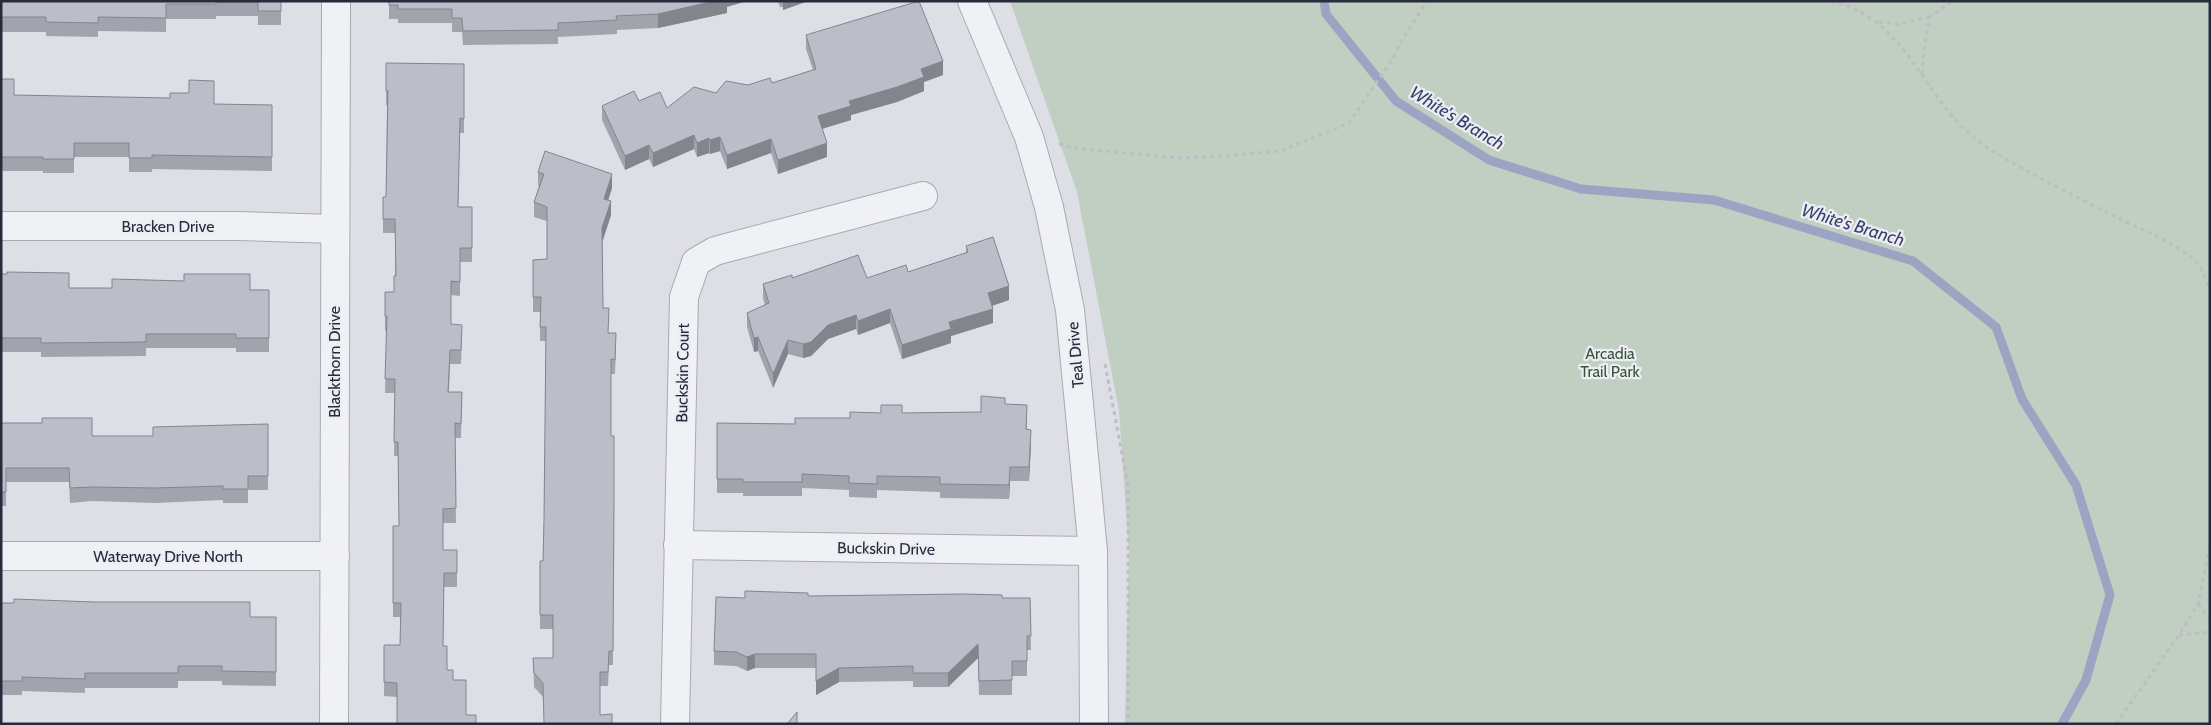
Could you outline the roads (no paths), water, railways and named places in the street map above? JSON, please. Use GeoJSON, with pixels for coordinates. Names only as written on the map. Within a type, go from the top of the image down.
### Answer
{"type":"FeatureCollection","features":[{"type":"Feature","properties":{"kind":"street","name":"Blackthorn Drive"},"geometry":{"type":"LineString","coordinates":[[334,724],[336,1]]}},
{"type":"Feature","properties":{"kind":"street","name":"Teal Drive"},"geometry":{"type":"LineString","coordinates":[[972,1],[1031,146],[1049,207],[1070,310],[1093,551],[1094,724]]}},
{"type":"Feature","properties":{"kind":"street","name":"Buckskin Court"},"geometry":{"type":"LineString","coordinates":[[675,724],[684,297],[696,262],[715,251],[923,196]]}},
{"type":"Feature","properties":{"kind":"street","name":"Bracken Drive"},"geometry":{"type":"LineString","coordinates":[[1,226],[238,226],[334,229]]}},
{"type":"Feature","properties":{"kind":"street","name":"Buckskin Drive"},"geometry":{"type":"LineString","coordinates":[[678,545],[1093,551]]}},
{"type":"Feature","properties":{"kind":"street","name":"Waterway Drive North"},"geometry":{"type":"LineString","coordinates":[[1,556],[335,556]]}},
{"type":"Feature","properties":{"kind":"waterway","name":"White's Branch"},"geometry":{"type":"LineString","coordinates":[[1324,1],[1326,14],[1396,101],[1489,160],[1581,189],[1714,200],[1913,261],[1996,327],[2022,399],[2076,485],[2110,595],[2086,680],[2062,724]]}},
{"type":"Feature","properties":{"kind":"park label","name":"Arcadia Trail Park"},"geometry":{"type":"Point","coordinates":[1610,362]}}]}
